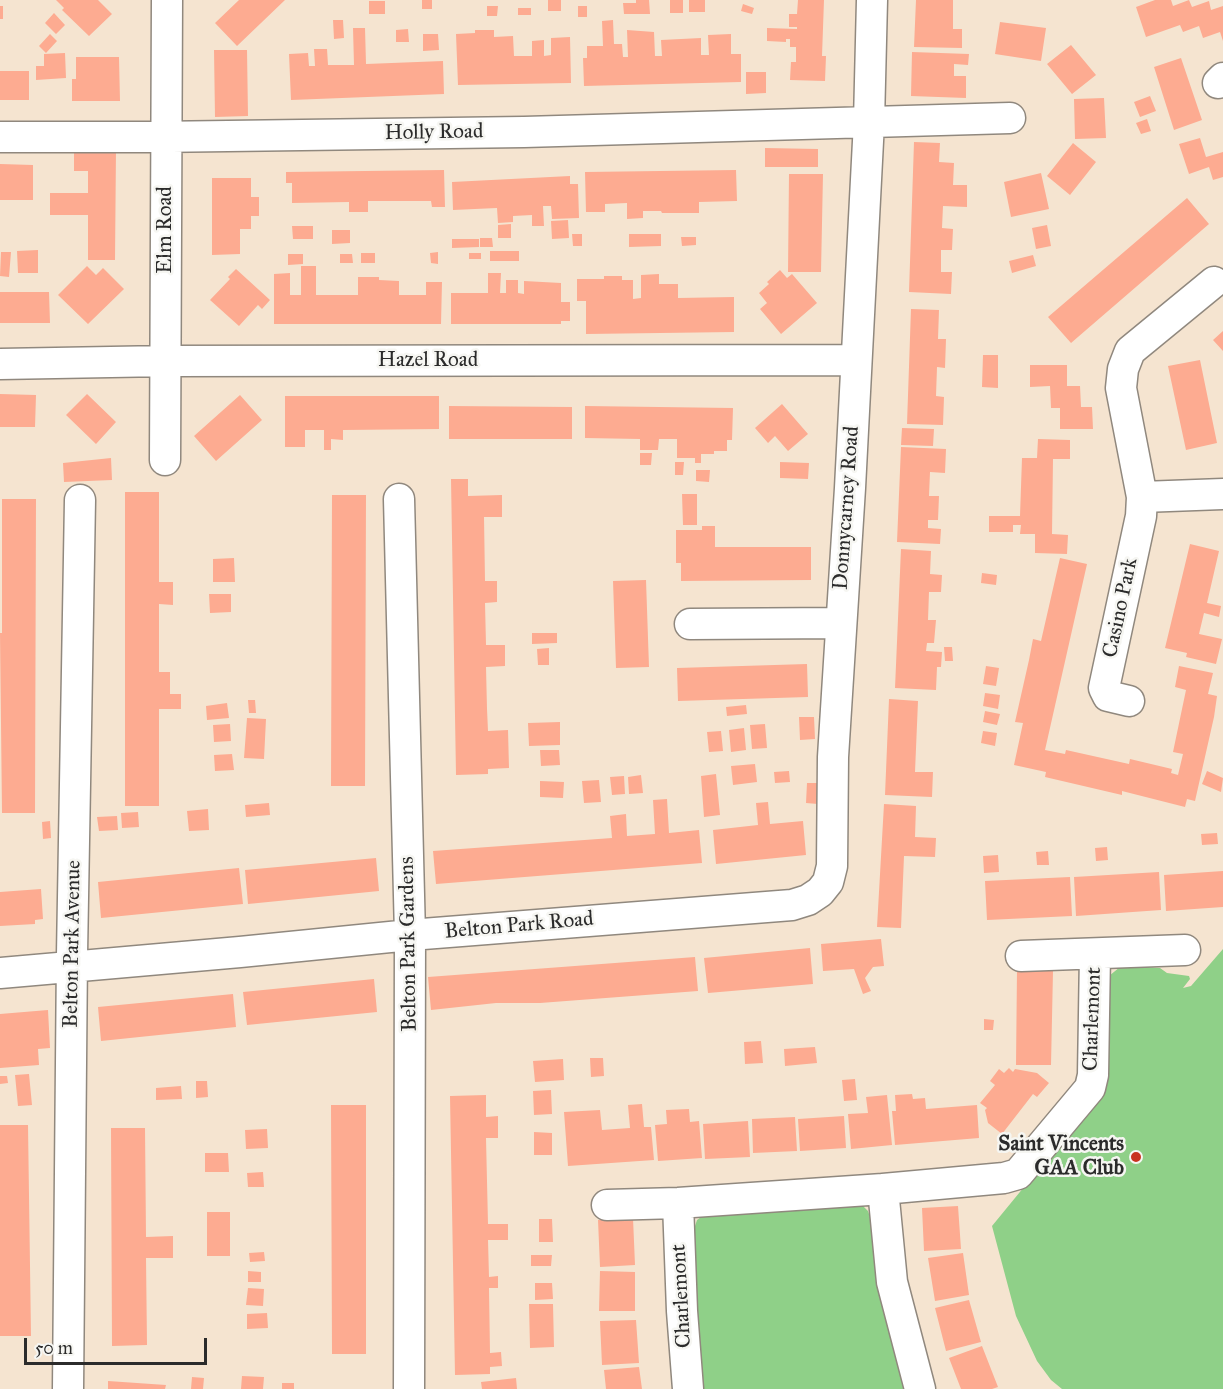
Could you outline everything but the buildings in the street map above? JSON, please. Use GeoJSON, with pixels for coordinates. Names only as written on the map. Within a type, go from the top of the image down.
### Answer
{"type":"FeatureCollection","features":[{"type":"Feature","properties":{"kind":"street","name":"Elm Road"},"geometry":{"type":"LineString","coordinates":[[165,460],[167,0]]}},
{"type":"Feature","properties":{"kind":"street","name":"Donnycarney Road"},"geometry":{"type":"LineString","coordinates":[[820,892],[828,882],[832,866],[833,757],[869,122],[872,0]]}},
{"type":"Feature","properties":{"kind":"street"},"geometry":{"type":"LineString","coordinates":[[869,122],[1011,118]]}},
{"type":"Feature","properties":{"kind":"street","name":"Holly Road"},"geometry":{"type":"LineString","coordinates":[[0,136],[166,137],[524,132],[869,122]]}},
{"type":"Feature","properties":{"kind":"street","name":"Casino Park"},"geometry":{"type":"LineString","coordinates":[[1129,701],[1108,696],[1104,688],[1141,516],[1142,497],[1121,388],[1123,369],[1130,351],[1214,282]]}},
{"type":"Feature","properties":{"kind":"street","name":"Hazel Road"},"geometry":{"type":"LineString","coordinates":[[0,364],[165,361],[856,360]]}},
{"type":"Feature","properties":{"kind":"street"},"geometry":{"type":"LineString","coordinates":[[1142,497],[1223,494]]}},
{"type":"Feature","properties":{"kind":"street","name":"Belton Park Gardens"},"geometry":{"type":"LineString","coordinates":[[399,499],[410,935],[409,1389]]}},
{"type":"Feature","properties":{"kind":"street","name":"Belton Park Avenue"},"geometry":{"type":"LineString","coordinates":[[68,1389],[80,500]]}},
{"type":"Feature","properties":{"kind":"street"},"geometry":{"type":"LineString","coordinates":[[690,624],[840,623]]}},
{"type":"Feature","properties":{"kind":"street","name":"Belton Park Road"},"geometry":{"type":"LineString","coordinates":[[0,973],[410,935],[792,905],[808,900],[820,892]]}},
{"type":"Feature","properties":{"kind":"street","name":"Charlemont"},"geometry":{"type":"LineString","coordinates":[[1022,956],[1185,950]]}},
{"type":"Feature","properties":{"kind":"street","name":"Charlemont"},"geometry":{"type":"LineString","coordinates":[[607,1204],[678,1203],[883,1189],[1004,1178],[1018,1174],[1090,1088],[1093,1075],[1095,954]]}},
{"type":"Feature","properties":{"kind":"street"},"geometry":{"type":"LineString","coordinates":[[883,1189],[892,1282],[920,1389]]}},
{"type":"Feature","properties":{"kind":"street","name":"Charlemont"},"geometry":{"type":"LineString","coordinates":[[678,1203],[682,1311],[688,1389]]}},
{"type":"Feature","properties":{"kind":"green space","name":"Saint Vincents GAA Club"},"geometry":{"type":"Polygon","coordinates":[[[1223,949],[1223,1389],[1062,1389],[1051,1380],[1037,1361],[1016,1316],[992,1226],[1106,1087],[1104,1077],[1109,976],[1120,967],[1160,968],[1167,973],[1189,976],[1190,979],[1183,988],[1191,986],[1223,949]]]}},
{"type":"Feature","properties":{"kind":"green space"},"geometry":{"type":"Polygon","coordinates":[[[861,1204],[868,1211],[871,1220],[906,1389],[701,1389],[692,1235],[697,1220],[708,1212],[861,1204]]]}},
{"type":"Feature","properties":{"kind":"place","name":"Saint Vincents GAA Club"},"geometry":{"type":"Point","coordinates":[1136,1157]}}]}
